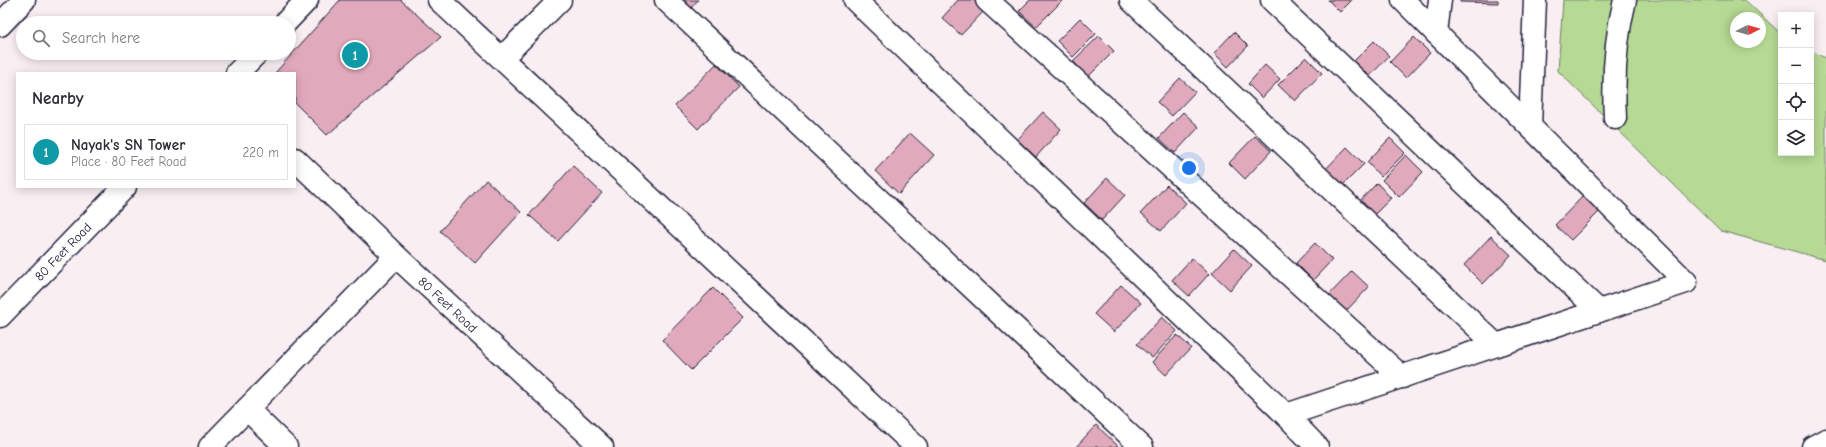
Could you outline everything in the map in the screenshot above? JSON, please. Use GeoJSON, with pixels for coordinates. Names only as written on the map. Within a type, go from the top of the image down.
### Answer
{"type":"FeatureCollection","features":[{"type":"Feature","properties":{"kind":"street"},"geometry":{"type":"LineString","coordinates":[[0,25],[24,0]]}},
{"type":"Feature","properties":{"kind":"street"},"geometry":{"type":"LineString","coordinates":[[292,16],[307,0]]}},
{"type":"Feature","properties":{"kind":"street"},"geometry":{"type":"LineString","coordinates":[[439,0],[916,447]]}},
{"type":"Feature","properties":{"kind":"street"},"geometry":{"type":"LineString","coordinates":[[502,58],[560,0]]}},
{"type":"Feature","properties":{"kind":"street"},"geometry":{"type":"LineString","coordinates":[[666,0],[1142,447]]}},
{"type":"Feature","properties":{"kind":"street"},"geometry":{"type":"LineString","coordinates":[[855,0],[1286,415],[1316,447]]}},
{"type":"Feature","properties":{"kind":"street"},"geometry":{"type":"LineString","coordinates":[[987,0],[1402,377]]}},
{"type":"Feature","properties":{"kind":"street"},"geometry":{"type":"LineString","coordinates":[[1131,0],[1496,345]]}},
{"type":"Feature","properties":{"kind":"street"},"geometry":{"type":"LineString","coordinates":[[1272,0],[1599,311]]}},
{"type":"Feature","properties":{"kind":"street"},"geometry":{"type":"LineString","coordinates":[[1286,415],[1686,282],[1403,0]]}},
{"type":"Feature","properties":{"kind":"street"},"geometry":{"type":"LineString","coordinates":[[1436,33],[1440,0]]}},
{"type":"Feature","properties":{"kind":"street"},"geometry":{"type":"LineString","coordinates":[[1530,126],[1535,0]]}},
{"type":"Feature","properties":{"kind":"street"},"geometry":{"type":"LineString","coordinates":[[1615,118],[1614,82],[1616,50],[1626,0]]}},
{"type":"Feature","properties":{"kind":"street"},"geometry":{"type":"LineString","coordinates":[[239,72],[250,60]]}},
{"type":"Feature","properties":{"kind":"street","name":"80 Feet Road"},"geometry":{"type":"LineString","coordinates":[[296,160],[396,256],[602,447]]}},
{"type":"Feature","properties":{"kind":"street","name":"80 Feet Road"},"geometry":{"type":"LineString","coordinates":[[0,316],[124,188]]}},
{"type":"Feature","properties":{"kind":"street"},"geometry":{"type":"LineString","coordinates":[[210,447],[396,256]]}},
{"type":"Feature","properties":{"kind":"street"},"geometry":{"type":"LineString","coordinates":[[247,409],[286,447]]}},
{"type":"Feature","properties":{"kind":"street"},"geometry":{"type":"LineString","coordinates":[[1813,447],[1826,440]]}},
{"type":"Feature","properties":{"kind":"green space"},"geometry":{"type":"Polygon","coordinates":[[[1563,0],[1745,0],[1758,12],[1730,12],[1730,48],[1766,48],[1766,20],[1778,31],[1778,156],[1814,156],[1814,52],[1826,58],[1826,260],[1721,231],[1558,71],[1563,0]]]}},
{"type":"Feature","properties":{"kind":"building"},"geometry":{"type":"Polygon","coordinates":[[[340,0],[401,0],[441,37],[327,135],[296,104],[296,72],[276,72],[287,60],[296,60],[296,49],[340,0]]]}},
{"type":"Feature","properties":{"kind":"building"},"geometry":{"type":"Polygon","coordinates":[[[678,0],[698,0],[689,10],[678,0]]]}},
{"type":"Feature","properties":{"kind":"building"},"geometry":{"type":"Polygon","coordinates":[[[958,0],[976,0],[986,9],[961,35],[942,18],[958,0]]]}},
{"type":"Feature","properties":{"kind":"building"},"geometry":{"type":"Polygon","coordinates":[[[1030,0],[1062,1],[1036,27],[1019,11],[1030,0]]]}},
{"type":"Feature","properties":{"kind":"building"},"geometry":{"type":"Polygon","coordinates":[[[1328,0],[1352,0],[1340,12],[1328,0]]]}},
{"type":"Feature","properties":{"kind":"building"},"geometry":{"type":"Polygon","coordinates":[[[1460,0],[1498,0],[1498,3],[1460,2],[1460,0]]]}},
{"type":"Feature","properties":{"kind":"building"},"geometry":{"type":"Polygon","coordinates":[[[1080,18],[1096,34],[1073,57],[1057,41],[1080,18]]]}},
{"type":"Feature","properties":{"kind":"building"},"geometry":{"type":"Polygon","coordinates":[[[1234,32],[1248,46],[1228,67],[1214,53],[1234,32]]]}},
{"type":"Feature","properties":{"kind":"building"},"geometry":{"type":"Polygon","coordinates":[[[1099,36],[1114,51],[1088,77],[1073,61],[1099,36]]]}},
{"type":"Feature","properties":{"kind":"building"},"geometry":{"type":"Polygon","coordinates":[[[1414,37],[1430,53],[1406,78],[1390,62],[1414,37]]]}},
{"type":"Feature","properties":{"kind":"building"},"geometry":{"type":"Polygon","coordinates":[[[1374,41],[1389,56],[1364,82],[1348,67],[1374,41]]]}},
{"type":"Feature","properties":{"kind":"building"},"geometry":{"type":"Polygon","coordinates":[[[1306,57],[1322,73],[1295,101],[1278,85],[1306,57]]]}},
{"type":"Feature","properties":{"kind":"building"},"geometry":{"type":"Polygon","coordinates":[[[716,64],[739,87],[698,129],[675,106],[716,64]]]}},
{"type":"Feature","properties":{"kind":"building"},"geometry":{"type":"Polygon","coordinates":[[[1265,65],[1280,79],[1262,98],[1248,84],[1265,65]]]}},
{"type":"Feature","properties":{"kind":"building"},"geometry":{"type":"Polygon","coordinates":[[[1180,78],[1195,92],[1172,116],[1157,102],[1180,78]]]}},
{"type":"Feature","properties":{"kind":"building"},"geometry":{"type":"Polygon","coordinates":[[[1043,112],[1061,129],[1036,157],[1017,140],[1043,112]]]}},
{"type":"Feature","properties":{"kind":"building"},"geometry":{"type":"Polygon","coordinates":[[[1183,112],[1199,127],[1175,153],[1159,138],[1183,112]]]}},
{"type":"Feature","properties":{"kind":"building"},"geometry":{"type":"Polygon","coordinates":[[[910,133],[934,155],[899,194],[875,171],[910,133]]]}},
{"type":"Feature","properties":{"kind":"building"},"geometry":{"type":"Polygon","coordinates":[[[1255,136],[1271,151],[1245,179],[1229,163],[1255,136]]]}},
{"type":"Feature","properties":{"kind":"building"},"geometry":{"type":"Polygon","coordinates":[[[1390,138],[1405,153],[1381,177],[1367,162],[1390,138]]]}},
{"type":"Feature","properties":{"kind":"building"},"geometry":{"type":"Polygon","coordinates":[[[1347,147],[1364,164],[1339,189],[1322,173],[1347,147]]]}},
{"type":"Feature","properties":{"kind":"building"},"geometry":{"type":"Polygon","coordinates":[[[1406,155],[1423,172],[1399,197],[1382,180],[1406,155]]]}},
{"type":"Feature","properties":{"kind":"building"},"geometry":{"type":"Polygon","coordinates":[[[573,166],[602,193],[558,241],[529,215],[573,166]]]}},
{"type":"Feature","properties":{"kind":"building"},"geometry":{"type":"Polygon","coordinates":[[[1107,178],[1125,195],[1102,220],[1084,203],[1107,178]]]}},
{"type":"Feature","properties":{"kind":"building"},"geometry":{"type":"Polygon","coordinates":[[[486,180],[521,212],[475,263],[440,231],[486,180]]]}},
{"type":"Feature","properties":{"kind":"building"},"geometry":{"type":"Polygon","coordinates":[[[1377,183],[1391,198],[1370,219],[1356,205],[1377,183]]]}},
{"type":"Feature","properties":{"kind":"building"},"geometry":{"type":"Polygon","coordinates":[[[1167,185],[1186,203],[1161,231],[1141,213],[1167,185]]]}},
{"type":"Feature","properties":{"kind":"building"},"geometry":{"type":"Polygon","coordinates":[[[1586,193],[1602,209],[1571,240],[1555,225],[1586,193]]]}},
{"type":"Feature","properties":{"kind":"building"},"geometry":{"type":"Polygon","coordinates":[[[1491,236],[1511,255],[1483,284],[1464,265],[1491,236]]]}},
{"type":"Feature","properties":{"kind":"building"},"geometry":{"type":"Polygon","coordinates":[[[1315,243],[1332,260],[1313,280],[1296,263],[1315,243]]]}},
{"type":"Feature","properties":{"kind":"building"},"geometry":{"type":"Polygon","coordinates":[[[1234,249],[1252,266],[1230,290],[1212,273],[1234,249]]]}},
{"type":"Feature","properties":{"kind":"building"},"geometry":{"type":"Polygon","coordinates":[[[1192,258],[1209,274],[1189,296],[1172,280],[1192,258]]]}},
{"type":"Feature","properties":{"kind":"building"},"geometry":{"type":"Polygon","coordinates":[[[1352,271],[1369,287],[1346,311],[1329,295],[1352,271]]]}},
{"type":"Feature","properties":{"kind":"building"},"geometry":{"type":"Polygon","coordinates":[[[1121,285],[1141,303],[1114,332],[1094,314],[1121,285]]]}},
{"type":"Feature","properties":{"kind":"building"},"geometry":{"type":"Polygon","coordinates":[[[713,288],[743,318],[691,370],[662,340],[713,288]]]}},
{"type":"Feature","properties":{"kind":"building"},"geometry":{"type":"Polygon","coordinates":[[[1162,317],[1177,331],[1152,358],[1137,344],[1162,317]]]}},
{"type":"Feature","properties":{"kind":"building"},"geometry":{"type":"Polygon","coordinates":[[[1177,335],[1191,348],[1166,375],[1152,362],[1177,335]]]}},
{"type":"Feature","properties":{"kind":"building"},"geometry":{"type":"Polygon","coordinates":[[[1096,425],[1119,447],[1076,447],[1096,425]]]}},
{"type":"Feature","properties":{"kind":"place","name":"Nayak's SN Tower"},"geometry":{"type":"Point","coordinates":[355,55]}}]}
